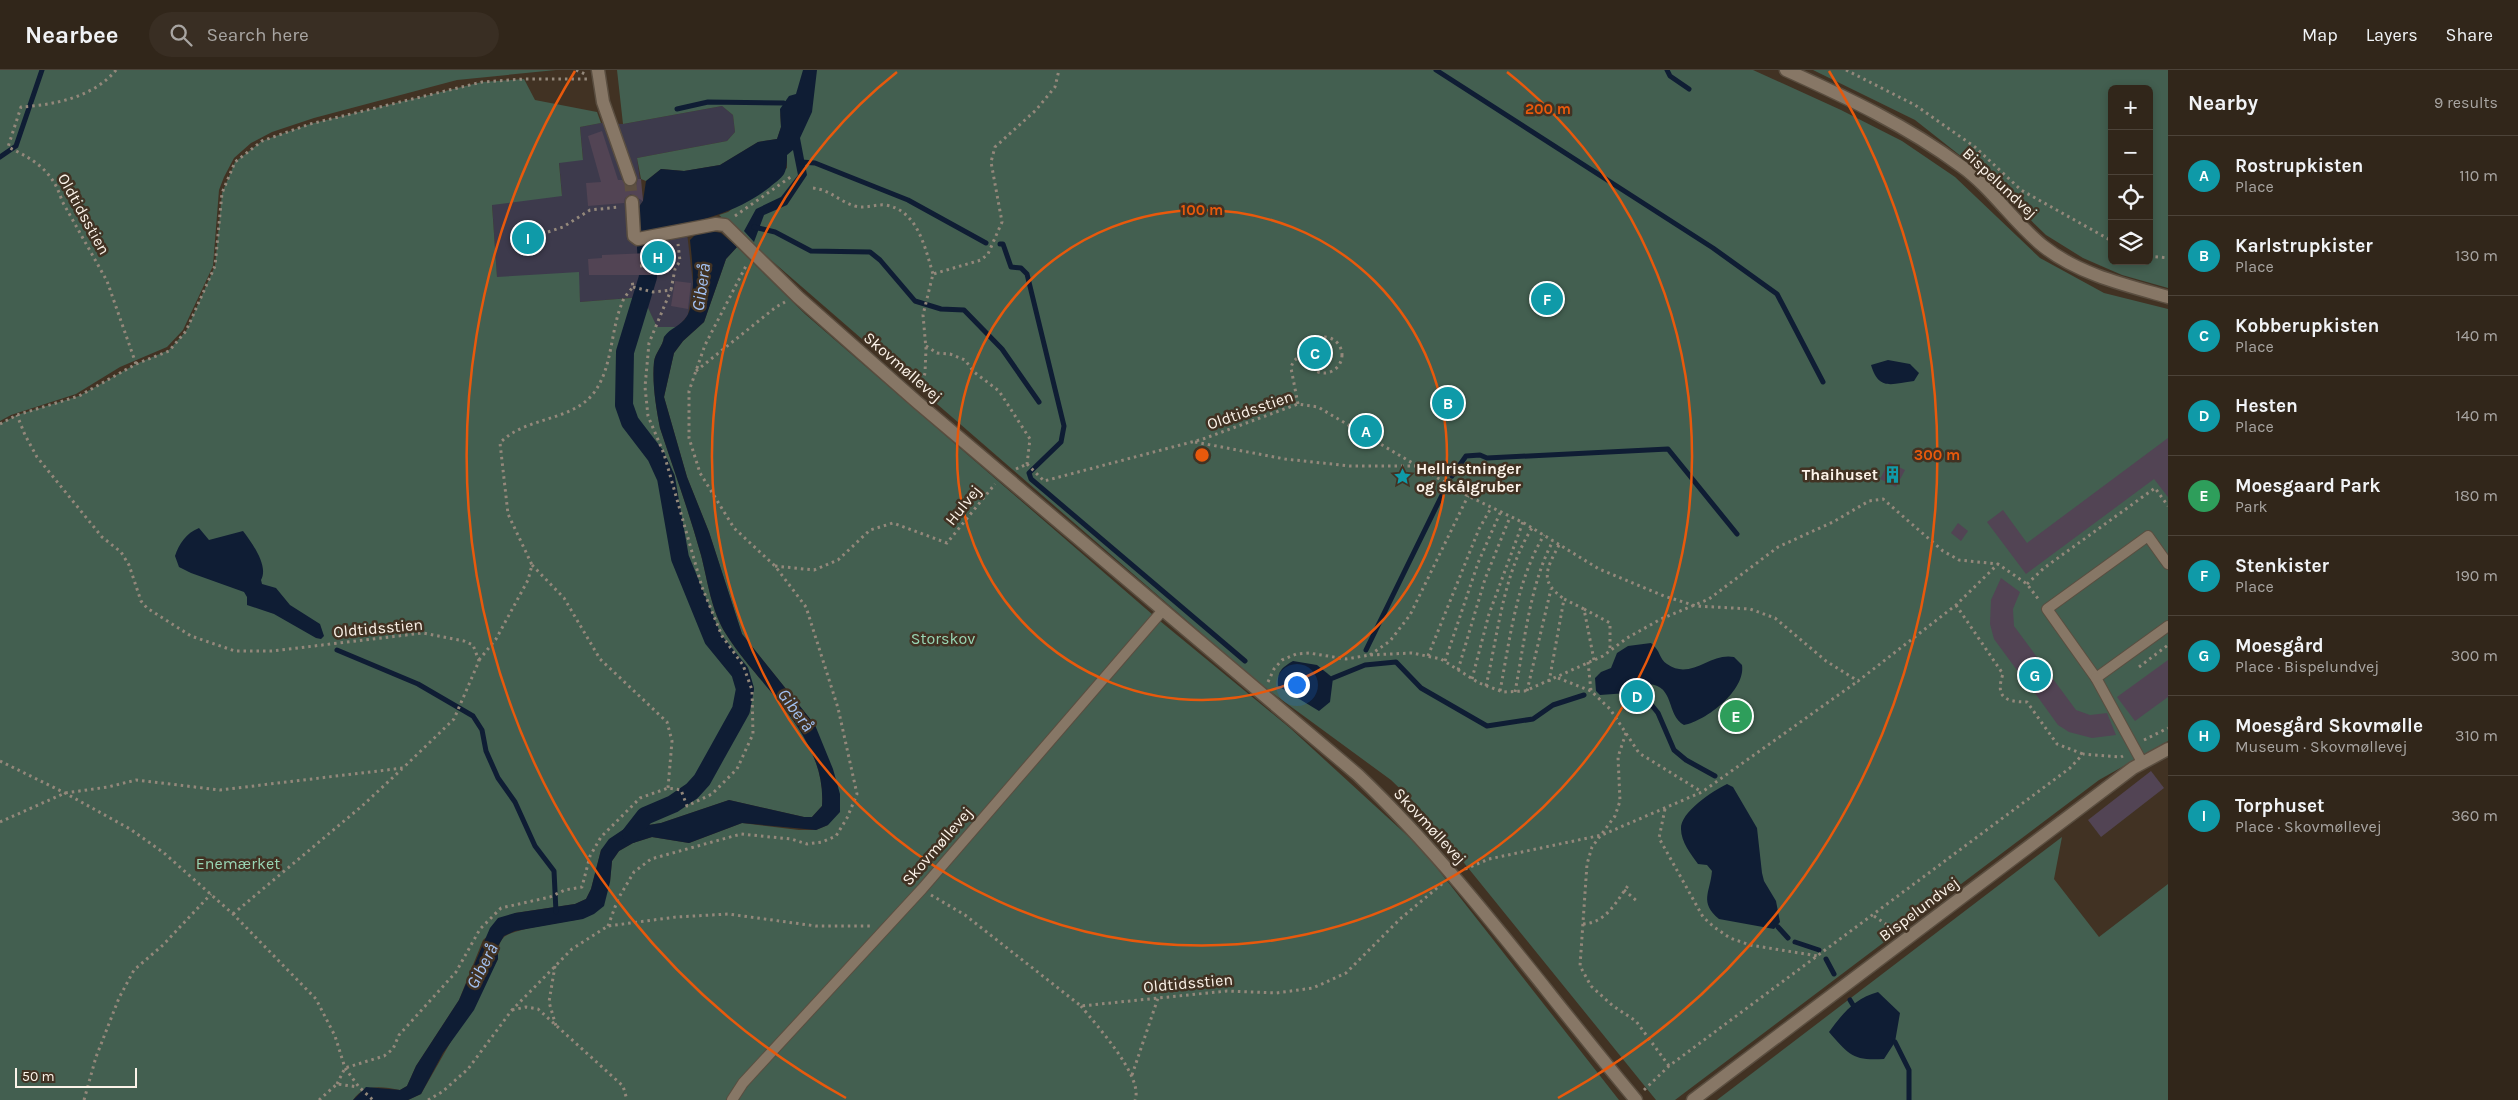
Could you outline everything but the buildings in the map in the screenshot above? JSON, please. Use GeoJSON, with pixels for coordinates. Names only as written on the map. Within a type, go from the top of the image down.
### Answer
{"type":"FeatureCollection","features":[{"type":"Feature","properties":{"kind":"street","name":"Bispelundvej"},"geometry":{"type":"LineString","coordinates":[[1786,70],[1854,101],[1910,130],[1964,168],[2043,246],[2080,267],[2112,282],[2168,297]]}},
{"type":"Feature","properties":{"kind":"street"},"geometry":{"type":"LineString","coordinates":[[599,75],[604,102],[630,179]]}},
{"type":"Feature","properties":{"kind":"street"},"geometry":{"type":"LineString","coordinates":[[632,204],[634,236],[638,239],[720,224]]}},
{"type":"Feature","properties":{"kind":"street","name":"Skovmøllevej"},"geometry":{"type":"LineString","coordinates":[[720,224],[798,297],[917,402],[1358,775],[1399,814],[1453,874],[1636,1099]]}},
{"type":"Feature","properties":{"kind":"street","name":"Bispelundvej"},"geometry":{"type":"LineString","coordinates":[[1693,1100],[2142,762],[2168,749]]}},
{"type":"Feature","properties":{"kind":"lane"},"geometry":{"type":"LineString","coordinates":[[2142,762],[2096,678],[2047,609],[2148,536],[2168,564]]}},
{"type":"Feature","properties":{"kind":"lane","name":"Skovmøllevej"},"geometry":{"type":"LineString","coordinates":[[732,1100],[743,1083],[922,889],[1163,610]]}},
{"type":"Feature","properties":{"kind":"lane"},"geometry":{"type":"LineString","coordinates":[[2096,678],[2168,626]]}},
{"type":"Feature","properties":{"kind":"path","name":"Oldtidsstien"},"geometry":{"type":"LineString","coordinates":[[116,70],[78,96],[47,105],[21,107],[8,147],[36,161],[60,190],[62,201],[106,281],[136,364]]}},
{"type":"Feature","properties":{"kind":"path"},"geometry":{"type":"LineString","coordinates":[[1846,70],[1915,105],[1975,147],[2021,190],[2108,239]]}},
{"type":"Feature","properties":{"kind":"path"},"geometry":{"type":"LineString","coordinates":[[933,274],[981,260],[988,254],[1002,222],[991,162],[995,147],[1036,110],[1055,87],[1061,71]]}},
{"type":"Feature","properties":{"kind":"path"},"geometry":{"type":"LineString","coordinates":[[0,424],[17,415],[79,396],[136,364],[169,350],[186,331],[215,266],[222,193],[236,162],[262,141],[310,124],[482,82],[599,75]]}},
{"type":"Feature","properties":{"kind":"path"},"geometry":{"type":"LineString","coordinates":[[720,224],[743,208],[764,197],[792,176]]}},
{"type":"Feature","properties":{"kind":"path"},"geometry":{"type":"LineString","coordinates":[[812,188],[825,189],[844,202],[863,208],[883,205],[900,208],[919,231],[933,274],[923,315],[926,346],[925,373],[917,402]]}},
{"type":"Feature","properties":{"kind":"path"},"geometry":{"type":"LineString","coordinates":[[548,232],[563,227],[590,210],[632,204]]}},
{"type":"Feature","properties":{"kind":"path"},"geometry":{"type":"LineString","coordinates":[[319,1100],[337,1084],[344,1068],[384,1056],[393,1049],[399,1035],[456,972],[480,930],[501,908],[550,897],[565,890],[582,887],[590,856],[601,837],[640,798],[668,788],[681,790],[684,803],[687,806],[712,794],[737,769],[753,734],[752,690],[743,665],[722,636],[702,587],[664,454],[648,416],[645,387],[649,343],[671,290],[675,269],[680,261],[677,232]]}},
{"type":"Feature","properties":{"kind":"path"},"geometry":{"type":"LineString","coordinates":[[608,926],[618,900],[634,872],[651,859],[741,834],[791,839],[807,844],[822,842],[836,836],[847,818],[857,794],[838,708],[806,607],[775,566],[734,528],[700,473],[689,438],[688,391],[705,345],[752,254]]}},
{"type":"Feature","properties":{"kind":"path"},"geometry":{"type":"LineString","coordinates":[[2153,256],[2168,258]]}},
{"type":"Feature","properties":{"kind":"path"},"geometry":{"type":"LineString","coordinates":[[640,266],[650,265]]}},
{"type":"Feature","properties":{"kind":"path"},"geometry":{"type":"LineString","coordinates":[[632,280],[633,287],[622,302],[608,362],[593,393],[581,403],[554,417],[509,433],[500,443],[508,514],[532,565],[564,598],[600,659],[667,722],[672,741],[668,788]]}},
{"type":"Feature","properties":{"kind":"path"},"geometry":{"type":"LineString","coordinates":[[633,287],[653,292],[671,290]]}},
{"type":"Feature","properties":{"kind":"path"},"geometry":{"type":"LineString","coordinates":[[695,372],[776,307],[798,297]]}},
{"type":"Feature","properties":{"kind":"path"},"geometry":{"type":"LineString","coordinates":[[1325,337],[1340,346],[1342,358],[1337,368],[1332,372],[1320,373],[1310,367],[1306,356],[1307,350],[1314,340],[1325,337]]}},
{"type":"Feature","properties":{"kind":"path","name":"Oldtidsstien"},"geometry":{"type":"LineString","coordinates":[[926,346],[937,353],[950,354],[965,360],[974,372],[999,390],[1030,439],[1027,464],[1044,481],[1193,442],[1298,404],[1318,406],[1468,496],[1522,522],[1598,569],[1664,596],[1696,606]]}},
{"type":"Feature","properties":{"kind":"path"},"geometry":{"type":"LineString","coordinates":[[1298,404],[1291,368],[1292,363],[1298,357],[1306,356]]}},
{"type":"Feature","properties":{"kind":"path","name":"Oldtidsstien"},"geometry":{"type":"LineString","coordinates":[[17,415],[37,458],[102,536],[121,552],[129,565],[141,600],[147,608],[191,636],[236,651],[272,651],[423,634],[464,641],[473,645],[479,661]]}},
{"type":"Feature","properties":{"kind":"path"},"geometry":{"type":"LineString","coordinates":[[1193,442],[1285,459],[1350,466],[1420,466]]}},
{"type":"Feature","properties":{"kind":"path","name":"Hulvej"},"geometry":{"type":"LineString","coordinates":[[775,566],[814,570],[838,560],[870,530],[893,524],[947,543],[1004,474]]}},
{"type":"Feature","properties":{"kind":"path"},"geometry":{"type":"LineString","coordinates":[[2027,584],[2044,568],[2155,488],[2168,506]]}},
{"type":"Feature","properties":{"kind":"path"},"geometry":{"type":"LineString","coordinates":[[1370,655],[1390,641],[1410,615],[1468,496]]}},
{"type":"Feature","properties":{"kind":"path"},"geometry":{"type":"LineString","coordinates":[[1269,681],[1274,669],[1282,660],[1296,654],[1310,653],[1346,659],[1370,655],[1412,653],[1445,661],[1472,679],[1500,691],[1527,691],[1594,660],[1627,638],[1661,619],[1709,600],[1778,548],[1833,522],[1869,501],[1883,499],[1943,551],[1959,560],[1998,564],[2027,584],[2047,609]]}},
{"type":"Feature","properties":{"kind":"path"},"geometry":{"type":"LineString","coordinates":[[1428,656],[1479,529],[1491,508]]}},
{"type":"Feature","properties":{"kind":"path"},"geometry":{"type":"LineString","coordinates":[[1445,661],[1478,563],[1500,513]]}},
{"type":"Feature","properties":{"kind":"path"},"geometry":{"type":"LineString","coordinates":[[1458,670],[1485,579],[1510,517]]}},
{"type":"Feature","properties":{"kind":"path"},"geometry":{"type":"LineString","coordinates":[[1472,679],[1489,614],[1522,522]]}},
{"type":"Feature","properties":{"kind":"path"},"geometry":{"type":"LineString","coordinates":[[1486,686],[1506,595],[1515,564],[1532,528]]}},
{"type":"Feature","properties":{"kind":"path"},"geometry":{"type":"LineString","coordinates":[[1500,691],[1524,578],[1533,554],[1544,536]]}},
{"type":"Feature","properties":{"kind":"path"},"geometry":{"type":"LineString","coordinates":[[1515,692],[1526,628],[1541,566],[1553,541]]}},
{"type":"Feature","properties":{"kind":"path"},"geometry":{"type":"LineString","coordinates":[[1559,545],[1550,563],[1547,583],[1551,589],[1564,599],[1610,623],[1610,650]]}},
{"type":"Feature","properties":{"kind":"path","name":"Oldtidsstien"},"geometry":{"type":"LineString","coordinates":[[1081,1006],[1227,991],[1276,993],[1313,988],[1346,973],[1400,919],[1453,874],[1489,859],[1602,835],[1702,792],[1858,681],[1956,605],[1998,564]]}},
{"type":"Feature","properties":{"kind":"path"},"geometry":{"type":"LineString","coordinates":[[234,914],[362,806],[454,720],[479,661],[496,639],[528,580],[532,565]]}},
{"type":"Feature","properties":{"kind":"path"},"geometry":{"type":"LineString","coordinates":[[1527,691],[1551,589]]}},
{"type":"Feature","properties":{"kind":"path"},"geometry":{"type":"LineString","coordinates":[[1549,682],[1564,599]]}},
{"type":"Feature","properties":{"kind":"path"},"geometry":{"type":"LineString","coordinates":[[1956,605],[2004,674],[2000,686],[2002,696],[2011,702],[2027,702],[2057,744],[2083,754],[2121,757],[2147,737],[2168,728]]}},
{"type":"Feature","properties":{"kind":"path"},"geometry":{"type":"LineString","coordinates":[[1696,606],[1750,610],[1775,618],[1826,661],[1858,681]]}},
{"type":"Feature","properties":{"kind":"path"},"geometry":{"type":"LineString","coordinates":[[1584,609],[1594,660]]}},
{"type":"Feature","properties":{"kind":"path"},"geometry":{"type":"LineString","coordinates":[[2139,667],[2168,645]]}},
{"type":"Feature","properties":{"kind":"path"},"geometry":{"type":"LineString","coordinates":[[1588,662],[1592,691]]}},
{"type":"Feature","properties":{"kind":"path"},"geometry":{"type":"LineString","coordinates":[[1558,678],[1592,691],[1610,709],[1639,753],[1702,792]]}},
{"type":"Feature","properties":{"kind":"path"},"geometry":{"type":"LineString","coordinates":[[1626,733],[1618,757],[1620,801],[1615,816],[1592,847],[1587,864],[1580,966],[1592,986],[1613,1006],[1636,1022],[1669,1066]]}},
{"type":"Feature","properties":{"kind":"path"},"geometry":{"type":"LineString","coordinates":[[1636,1099],[1669,1066],[1874,916],[2070,768],[2083,754]]}},
{"type":"Feature","properties":{"kind":"path"},"geometry":{"type":"LineString","coordinates":[[0,761],[65,793],[130,829],[164,853],[234,914],[316,999],[336,1036],[344,1068],[359,1087],[373,1100]]}},
{"type":"Feature","properties":{"kind":"path"},"geometry":{"type":"LineString","coordinates":[[0,822],[65,793],[108,787],[136,780],[220,790],[403,768]]}},
{"type":"Feature","properties":{"kind":"path"},"geometry":{"type":"LineString","coordinates":[[1665,808],[1659,838],[1703,917],[1730,938],[1750,945],[1818,956]]}},
{"type":"Feature","properties":{"kind":"path"},"geometry":{"type":"LineString","coordinates":[[1583,924],[1590,924],[1602,918],[1630,883]]}},
{"type":"Feature","properties":{"kind":"path"},"geometry":{"type":"LineString","coordinates":[[922,889],[965,915],[1081,1006],[1132,1075],[1137,1094],[1135,1100]]}},
{"type":"Feature","properties":{"kind":"path"},"geometry":{"type":"LineString","coordinates":[[1624,890],[1638,902]]}},
{"type":"Feature","properties":{"kind":"path"},"geometry":{"type":"LineString","coordinates":[[84,1100],[96,1057],[119,998],[134,970],[162,945],[211,894]]}},
{"type":"Feature","properties":{"kind":"path"},"geometry":{"type":"LineString","coordinates":[[428,1100],[442,1092],[468,1069],[512,1010],[572,949],[608,926],[676,917],[728,914],[816,926],[886,927]]}},
{"type":"Feature","properties":{"kind":"path"},"geometry":{"type":"LineString","coordinates":[[1874,916],[1908,937]]}},
{"type":"Feature","properties":{"kind":"path"},"geometry":{"type":"LineString","coordinates":[[555,966],[548,1002],[557,1029]]}},
{"type":"Feature","properties":{"kind":"path"},"geometry":{"type":"LineString","coordinates":[[1132,1075],[1158,998]]}},
{"type":"Feature","properties":{"kind":"path"},"geometry":{"type":"LineString","coordinates":[[512,1010],[532,1007],[538,1009],[557,1029],[623,1086],[627,1100]]}},
{"type":"Feature","properties":{"kind":"path"},"geometry":{"type":"LineString","coordinates":[[337,1084],[359,1087]]}},
{"type":"Feature","properties":{"kind":"shaded area"},"geometry":{"type":"Polygon","coordinates":[[[722,106],[733,115],[735,132],[727,141],[637,158],[643,201],[638,208],[686,224],[693,284],[688,315],[678,327],[657,328],[643,297],[580,302],[578,273],[497,278],[492,204],[562,195],[559,162],[583,159],[580,127],[601,123],[623,124],[722,106]]]}},
{"type":"Feature","properties":{"kind":"green space"},"geometry":{"type":"Polygon","coordinates":[[[0,70],[556,70],[457,80],[314,118],[272,132],[251,143],[234,158],[219,190],[213,266],[183,330],[167,347],[120,367],[76,394],[11,415],[0,421],[0,70]]]}},
{"type":"Feature","properties":{"kind":"green space"},"geometry":{"type":"Polygon","coordinates":[[[617,70],[1753,70],[1841,110],[1902,141],[1955,177],[2040,258],[2104,293],[2168,309],[2168,741],[2099,780],[1675,1100],[1656,1100],[1418,806],[1391,780],[1260,684],[719,215],[728,212],[787,168],[787,155],[780,109],[781,127],[777,139],[758,142],[720,165],[684,171],[661,169],[646,181],[641,179],[637,158],[727,141],[735,132],[733,115],[722,106],[623,124],[617,70]]]}},
{"type":"Feature","properties":{"kind":"green space"},"geometry":{"type":"Polygon","coordinates":[[[1813,70],[2168,70],[2168,288],[2122,275],[2083,258],[2046,235],[1981,172],[1915,120],[1813,70]]]}},
{"type":"Feature","properties":{"kind":"green space","name":"Enemærket"},"geometry":{"type":"Polygon","coordinates":[[[524,79],[535,100],[597,112],[601,123],[580,127],[583,160],[559,163],[562,196],[492,205],[497,277],[579,272],[580,302],[643,297],[657,327],[678,327],[664,337],[655,359],[656,403],[660,428],[701,555],[713,606],[726,634],[789,714],[803,735],[814,757],[821,781],[822,806],[812,817],[804,817],[729,800],[661,823],[624,829],[601,850],[591,889],[586,899],[575,904],[515,913],[483,940],[459,1000],[416,1066],[407,1086],[400,1090],[380,1087],[368,1089],[353,1100],[0,1100],[0,424],[17,415],[79,396],[136,364],[169,350],[186,331],[215,266],[222,193],[235,162],[262,141],[310,124],[482,82],[524,79]]]}},
{"type":"Feature","properties":{"kind":"green space","name":"Storskov"},"geometry":{"type":"Polygon","coordinates":[[[737,247],[805,314],[1160,621],[1290,728],[1422,849],[1619,1100],[408,1100],[421,1094],[498,959],[499,944],[502,939],[517,931],[580,919],[610,882],[612,861],[619,851],[633,843],[652,837],[689,843],[742,823],[799,830],[816,830],[828,825],[815,725],[742,634],[709,532],[687,477],[664,397],[674,353],[683,341],[704,322],[726,259],[737,247]]]}},
{"type":"Feature","properties":{"kind":"green space"},"geometry":{"type":"Polygon","coordinates":[[[2062,837],[2054,879],[2099,937],[2168,884],[2168,1100],[1717,1100],[2062,837]]]}},
{"type":"Feature","properties":{"kind":"water"},"geometry":{"type":"Polygon","coordinates":[[[803,70],[817,70],[812,112],[800,138],[807,175],[787,205],[764,215],[754,242],[744,231],[756,209],[781,197],[798,175],[793,150],[787,155],[786,169],[781,178],[740,206],[708,218],[640,233],[638,208],[643,201],[646,181],[661,169],[684,171],[720,165],[758,142],[777,139],[781,127],[780,109],[789,96],[796,94],[803,70]]]}},
{"type":"Feature","properties":{"kind":"water","name":"Giberå"},"geometry":{"type":"Polygon","coordinates":[[[711,231],[721,233],[737,247],[726,259],[704,322],[683,341],[674,353],[664,397],[687,477],[709,532],[742,634],[815,725],[833,769],[840,794],[840,812],[828,825],[816,830],[742,823],[689,843],[652,837],[633,843],[619,851],[612,861],[610,882],[604,906],[594,914],[583,919],[515,931],[504,936],[498,946],[498,959],[474,1010],[443,1053],[421,1094],[408,1100],[353,1100],[366,1087],[400,1090],[407,1086],[416,1066],[459,1000],[490,928],[498,918],[515,913],[575,904],[586,899],[591,889],[601,850],[609,839],[624,829],[661,823],[729,800],[804,817],[812,817],[822,806],[821,781],[814,757],[803,735],[789,714],[740,654],[721,625],[710,596],[701,555],[660,428],[654,387],[655,359],[664,337],[685,319],[690,309],[693,279],[690,240],[697,233],[711,231]]]}},
{"type":"Feature","properties":{"kind":"water"},"geometry":{"type":"Polygon","coordinates":[[[1888,360],[1910,364],[1919,373],[1914,381],[1892,384],[1882,382],[1874,373],[1871,365],[1888,360]]]}},
{"type":"Feature","properties":{"kind":"water"},"geometry":{"type":"Polygon","coordinates":[[[199,528],[209,540],[243,531],[255,548],[261,562],[263,568],[262,584],[276,588],[290,605],[320,624],[324,636],[321,639],[316,638],[274,614],[247,605],[247,597],[244,592],[179,567],[175,556],[179,547],[187,536],[199,528]]]}},
{"type":"Feature","properties":{"kind":"water"},"geometry":{"type":"Polygon","coordinates":[[[1651,643],[1657,649],[1664,662],[1676,668],[1692,668],[1717,658],[1734,657],[1742,665],[1742,675],[1738,684],[1723,703],[1703,717],[1684,725],[1675,715],[1667,695],[1657,686],[1649,684],[1641,692],[1600,695],[1596,691],[1595,678],[1601,672],[1611,668],[1617,653],[1628,646],[1651,643]]]}},
{"type":"Feature","properties":{"kind":"water"},"geometry":{"type":"Polygon","coordinates":[[[1293,661],[1317,665],[1333,678],[1330,702],[1319,711],[1278,686],[1278,677],[1281,671],[1293,661]]]}},
{"type":"Feature","properties":{"kind":"water"},"geometry":{"type":"Polygon","coordinates":[[[1727,784],[1733,787],[1757,828],[1762,873],[1764,881],[1776,901],[1780,922],[1774,929],[1719,919],[1713,913],[1707,902],[1712,871],[1707,865],[1698,864],[1687,848],[1681,834],[1682,822],[1691,809],[1727,784]]]}},
{"type":"Feature","properties":{"kind":"water"},"geometry":{"type":"Polygon","coordinates":[[[1878,992],[1900,1013],[1895,1042],[1884,1059],[1865,1059],[1852,1055],[1829,1032],[1844,1013],[1862,998],[1878,992]]]}},
{"type":"Feature","properties":{"kind":"waterway"},"geometry":{"type":"LineString","coordinates":[[0,157],[16,146],[42,70]]}},
{"type":"Feature","properties":{"kind":"waterway"},"geometry":{"type":"LineString","coordinates":[[1436,70],[1713,248],[1777,294],[1823,382]]}},
{"type":"Feature","properties":{"kind":"waterway"},"geometry":{"type":"LineString","coordinates":[[1667,70],[1670,76],[1689,89]]}},
{"type":"Feature","properties":{"kind":"waterway"},"geometry":{"type":"LineString","coordinates":[[677,109],[708,102],[784,103]]}},
{"type":"Feature","properties":{"kind":"waterway"},"geometry":{"type":"LineString","coordinates":[[801,162],[815,163],[908,200],[986,243]]}},
{"type":"Feature","properties":{"kind":"waterway"},"geometry":{"type":"LineString","coordinates":[[754,227],[775,232],[811,251],[870,252],[880,260],[915,301],[941,309],[964,310],[1002,349],[1039,402]]}},
{"type":"Feature","properties":{"kind":"waterway"},"geometry":{"type":"LineString","coordinates":[[1000,244],[1003,244],[1011,267],[1021,268],[1027,274],[1064,426],[1061,442],[1029,473],[1031,479],[1245,661]]}},
{"type":"Feature","properties":{"kind":"waterway"},"geometry":{"type":"LineString","coordinates":[[631,834],[645,816],[673,804],[692,791],[702,780],[741,710],[745,689],[740,672],[713,639],[680,558],[666,478],[656,456],[630,422],[624,405],[625,352],[648,277],[646,248]]}},
{"type":"Feature","properties":{"kind":"waterway"},"geometry":{"type":"LineString","coordinates":[[1452,476],[1466,456],[1480,455],[1487,458],[1668,449],[1737,534]]}},
{"type":"Feature","properties":{"kind":"waterway"},"geometry":{"type":"LineString","coordinates":[[1366,650],[1444,491]]}},
{"type":"Feature","properties":{"kind":"waterway"},"geometry":{"type":"LineString","coordinates":[[337,650],[418,684],[473,716],[482,730],[486,751],[498,778],[515,802],[535,846],[554,871],[556,912]]}},
{"type":"Feature","properties":{"kind":"waterway"},"geometry":{"type":"LineString","coordinates":[[1333,678],[1365,665],[1396,662],[1421,688],[1487,726],[1533,719],[1553,705],[1584,695]]}},
{"type":"Feature","properties":{"kind":"waterway"},"geometry":{"type":"LineString","coordinates":[[1641,692],[1658,713],[1674,750],[1686,760],[1715,776]]}},
{"type":"Feature","properties":{"kind":"waterway"},"geometry":{"type":"LineString","coordinates":[[1778,927],[1788,938]]}},
{"type":"Feature","properties":{"kind":"waterway"},"geometry":{"type":"LineString","coordinates":[[1795,942],[1819,950]]}},
{"type":"Feature","properties":{"kind":"waterway"},"geometry":{"type":"LineString","coordinates":[[1826,959],[1834,974]]}},
{"type":"Feature","properties":{"kind":"waterway"},"geometry":{"type":"LineString","coordinates":[[1850,1000],[1853,1005]]}},
{"type":"Feature","properties":{"kind":"waterway"},"geometry":{"type":"LineString","coordinates":[[1895,1042],[1909,1070],[1909,1100]]}},
{"type":"Feature","properties":{"kind":"tunnel"},"geometry":{"type":"LineString","coordinates":[[630,179],[632,202]]}},
{"type":"Feature","properties":{"kind":"place","name":"Torphuset"},"geometry":{"type":"Point","coordinates":[528,238]}},
{"type":"Feature","properties":{"kind":"place","name":"Moesgård Skovmølle"},"geometry":{"type":"Point","coordinates":[658,257]}},
{"type":"Feature","properties":{"kind":"place","name":"Stenkister"},"geometry":{"type":"Point","coordinates":[1547,299]}},
{"type":"Feature","properties":{"kind":"place","name":"Kobberupkisten"},"geometry":{"type":"Point","coordinates":[1315,353]}},
{"type":"Feature","properties":{"kind":"place","name":"Karlstrupkister"},"geometry":{"type":"Point","coordinates":[1448,403]}},
{"type":"Feature","properties":{"kind":"place","name":"Rostrupkisten"},"geometry":{"type":"Point","coordinates":[1366,431]}},
{"type":"Feature","properties":{"kind":"place","name":"Thaihuset"},"geometry":{"type":"Point","coordinates":[1892,474]}},
{"type":"Feature","properties":{"kind":"place","name":"Hellristninger og skålgruber"},"geometry":{"type":"Point","coordinates":[1402,477]}},
{"type":"Feature","properties":{"kind":"place","name":"Moesgård"},"geometry":{"type":"Point","coordinates":[2035,675]}},
{"type":"Feature","properties":{"kind":"place","name":"Hesten"},"geometry":{"type":"Point","coordinates":[1637,696]}},
{"type":"Feature","properties":{"kind":"place","name":"Moesgaard Park"},"geometry":{"type":"Point","coordinates":[1736,716]}}]}
